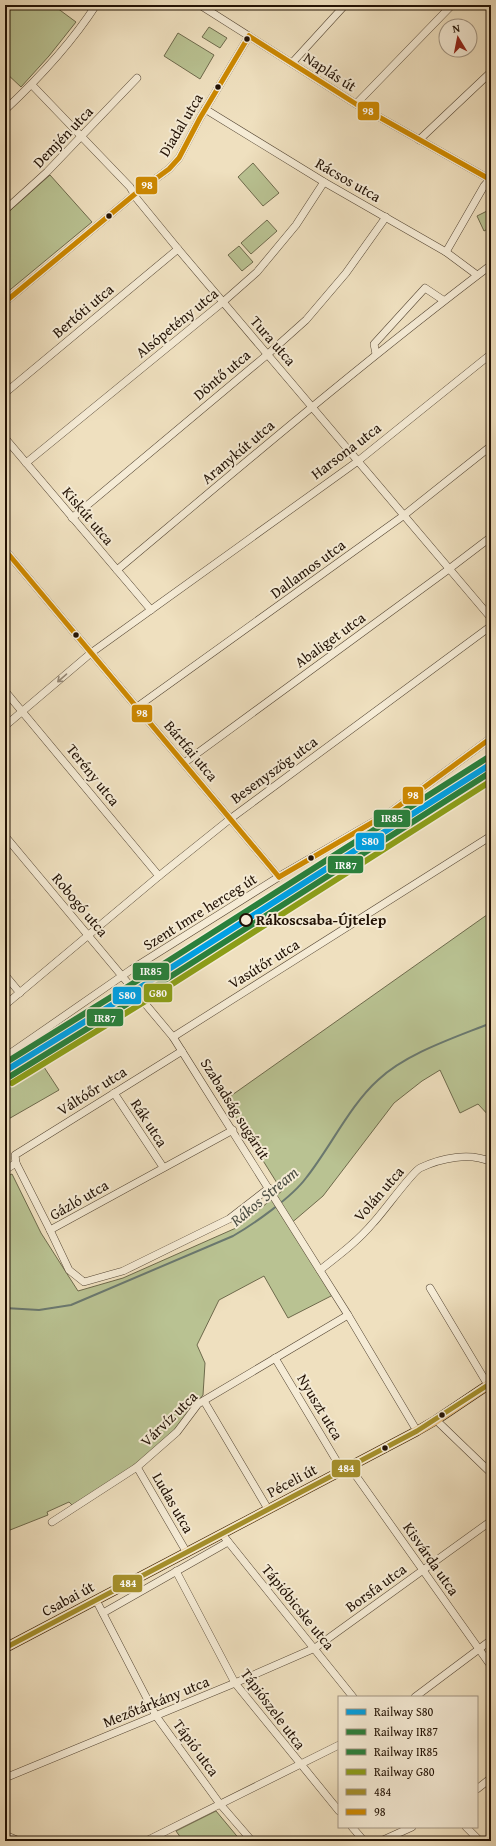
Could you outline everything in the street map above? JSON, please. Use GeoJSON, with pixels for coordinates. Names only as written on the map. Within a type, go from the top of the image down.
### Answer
{"type":"FeatureCollection","features":[{"type":"Feature","properties":{"kind":"main road","name":"Péceli út"},"geometry":{"type":"LineString","coordinates":[[187,1553],[417,1431],[489,1384]]}},
{"type":"Feature","properties":{"kind":"main road","name":"Csabai út"},"geometry":{"type":"LineString","coordinates":[[5,1648],[187,1553]]}},
{"type":"Feature","properties":{"kind":"street"},"geometry":{"type":"LineString","coordinates":[[5,8],[8,5]]}},
{"type":"Feature","properties":{"kind":"street"},"geometry":{"type":"LineString","coordinates":[[5,110],[32,85],[80,28],[96,5]]}},
{"type":"Feature","properties":{"kind":"street","name":"Naplás út"},"geometry":{"type":"LineString","coordinates":[[200,5],[356,104],[491,179]]}},
{"type":"Feature","properties":{"kind":"street"},"geometry":{"type":"LineString","coordinates":[[292,63],[345,5]]}},
{"type":"Feature","properties":{"kind":"street"},"geometry":{"type":"LineString","coordinates":[[356,104],[452,5]]}},
{"type":"Feature","properties":{"kind":"street","name":"Diadal utca"},"geometry":{"type":"LineString","coordinates":[[5,302],[135,194],[169,169],[179,158],[205,109],[249,36]]}},
{"type":"Feature","properties":{"kind":"street"},"geometry":{"type":"LineString","coordinates":[[419,140],[491,72]]}},
{"type":"Feature","properties":{"kind":"street","name":"Demjén utca"},"geometry":{"type":"LineString","coordinates":[[5,210],[48,172],[137,78]]}},
{"type":"Feature","properties":{"kind":"street","name":"Tura utca"},"geometry":{"type":"LineString","coordinates":[[32,85],[130,186],[137,199],[178,249],[491,618]]}},
{"type":"Feature","properties":{"kind":"street","name":"Rácsos utca"},"geometry":{"type":"LineString","coordinates":[[205,109],[324,182],[446,252],[477,276]]}},
{"type":"Feature","properties":{"kind":"street"},"geometry":{"type":"LineString","coordinates":[[446,252],[484,186],[491,179]]}},
{"type":"Feature","properties":{"kind":"street","name":"Alsópetény utca"},"geometry":{"type":"LineString","coordinates":[[26,463],[223,302],[257,272],[296,225],[324,182]]}},
{"type":"Feature","properties":{"kind":"street","name":"Döntő utca"},"geometry":{"type":"LineString","coordinates":[[72,518],[268,354],[306,320],[346,273],[386,217]]}},
{"type":"Feature","properties":{"kind":"street","name":"Bertóti utca"},"geometry":{"type":"LineString","coordinates":[[5,393],[178,249]]}},
{"type":"Feature","properties":{"kind":"street","name":"Aranykút utca"},"geometry":{"type":"LineString","coordinates":[[116,570],[376,354],[443,300],[491,265]]}},
{"type":"Feature","properties":{"kind":"street"},"geometry":{"type":"LineString","coordinates":[[376,354],[374,344],[425,288],[443,300]]}},
{"type":"Feature","properties":{"kind":"street","name":"Harsona utca"},"geometry":{"type":"LineString","coordinates":[[5,726],[92,653],[358,461],[491,354]]}},
{"type":"Feature","properties":{"kind":"street","name":"Kiskút utca"},"geometry":{"type":"LineString","coordinates":[[5,438],[151,610]]}},
{"type":"Feature","properties":{"kind":"street","name":"Dallamos utca"},"geometry":{"type":"LineString","coordinates":[[137,707],[403,516],[491,446]]}},
{"type":"Feature","properties":{"kind":"street","name":"Abaliget utca"},"geometry":{"type":"LineString","coordinates":[[184,763],[491,537]]}},
{"type":"Feature","properties":{"kind":"street","name":"Bártfai utca"},"geometry":{"type":"LineString","coordinates":[[5,550],[279,877]]}},
{"type":"Feature","properties":{"kind":"street","name":"Besenyszög utca"},"geometry":{"type":"LineString","coordinates":[[5,1005],[159,876],[230,819],[491,626]]}},
{"type":"Feature","properties":{"kind":"street","name":"Terény utca"},"geometry":{"type":"LineString","coordinates":[[5,691],[159,876]]}},
{"type":"Feature","properties":{"kind":"street","name":"Szent Imre herceg út"},"geometry":{"type":"LineString","coordinates":[[5,1057],[122,976],[279,877],[392,811],[491,738]]}},
{"type":"Feature","properties":{"kind":"street","name":"Robogó utca"},"geometry":{"type":"LineString","coordinates":[[5,836],[122,976],[136,990]]}},
{"type":"Feature","properties":{"kind":"street","name":"Vasútőr utca"},"geometry":{"type":"LineString","coordinates":[[173,1037],[491,836]]}},
{"type":"Feature","properties":{"kind":"street"},"geometry":{"type":"LineString","coordinates":[[5,975],[20,993]]}},
{"type":"Feature","properties":{"kind":"street","name":"Szabadság sugárút"},"geometry":{"type":"LineString","coordinates":[[136,990],[173,1037],[233,1130],[348,1315],[417,1431]]}},
{"type":"Feature","properties":{"kind":"street","name":"Váltóőr utca"},"geometry":{"type":"LineString","coordinates":[[16,1163],[15,1155],[182,1051]]}},
{"type":"Feature","properties":{"kind":"street","name":"Rák utca"},"geometry":{"type":"LineString","coordinates":[[114,1093],[163,1167]]}},
{"type":"Feature","properties":{"kind":"street","name":"Gázló utca"},"geometry":{"type":"LineString","coordinates":[[233,1130],[50,1230],[69,1270],[84,1282],[123,1271],[229,1219],[271,1190]]}},
{"type":"Feature","properties":{"kind":"street","name":"Volán utca"},"geometry":{"type":"LineString","coordinates":[[320,1270],[372,1225],[419,1168],[457,1158],[483,1158],[491,1162]]}},
{"type":"Feature","properties":{"kind":"street"},"geometry":{"type":"LineString","coordinates":[[5,1170],[16,1163],[50,1230]]}},
{"type":"Feature","properties":{"kind":"street"},"geometry":{"type":"LineString","coordinates":[[430,1288],[489,1384]]}},
{"type":"Feature","properties":{"kind":"street","name":"Várvíz utca"},"geometry":{"type":"LineString","coordinates":[[52,1522],[137,1467],[177,1432],[198,1404],[348,1315]]}},
{"type":"Feature","properties":{"kind":"street","name":"Nyuszt utca"},"geometry":{"type":"LineString","coordinates":[[275,1358],[346,1468]]}},
{"type":"Feature","properties":{"kind":"street"},"geometry":{"type":"LineString","coordinates":[[204,1401],[268,1509]]}},
{"type":"Feature","properties":{"kind":"street"},"geometry":{"type":"LineString","coordinates":[[436,1420],[491,1473]]}},
{"type":"Feature","properties":{"kind":"street","name":"Ludas utca"},"geometry":{"type":"LineString","coordinates":[[137,1467],[187,1553]]}},
{"type":"Feature","properties":{"kind":"street","name":"Kisvárda utca"},"geometry":{"type":"LineString","coordinates":[[346,1468],[423,1570],[491,1666]]}},
{"type":"Feature","properties":{"kind":"street","name":"Borsfa utca"},"geometry":{"type":"LineString","coordinates":[[315,1648],[491,1521]]}},
{"type":"Feature","properties":{"kind":"street","name":"Tápióbicske utca"},"geometry":{"type":"LineString","coordinates":[[222,1534],[352,1696]]}},
{"type":"Feature","properties":{"kind":"street","name":"Csabai út"},"geometry":{"type":"LineString","coordinates":[[103,1613],[228,1542]]}},
{"type":"Feature","properties":{"kind":"street","name":"Tápiószele utca"},"geometry":{"type":"LineString","coordinates":[[176,1571],[235,1683],[300,1765],[338,1810]]}},
{"type":"Feature","properties":{"kind":"street","name":"Tápió utca"},"geometry":{"type":"LineString","coordinates":[[96,1600],[156,1716],[220,1804],[252,1841]]}},
{"type":"Feature","properties":{"kind":"street"},"geometry":{"type":"LineString","coordinates":[[416,1696],[491,1640]]}},
{"type":"Feature","properties":{"kind":"street","name":"Mezőtárkány utca"},"geometry":{"type":"LineString","coordinates":[[5,1778],[235,1683],[315,1648]]}},
{"type":"Feature","properties":{"kind":"street"},"geometry":{"type":"LineString","coordinates":[[146,1841],[338,1746]]}},
{"type":"Feature","properties":{"kind":"street"},"geometry":{"type":"LineString","coordinates":[[478,1788],[491,1778]]}},
{"type":"Feature","properties":{"kind":"street"},"geometry":{"type":"LineString","coordinates":[[353,1828],[364,1841]]}},
{"type":"Feature","properties":{"kind":"street"},"geometry":{"type":"LineString","coordinates":[[381,1841],[410,1828]]}},
{"type":"Feature","properties":{"kind":"street"},"geometry":{"type":"LineString","coordinates":[[467,1828],[480,1841]]}},
{"type":"Feature","properties":{"kind":"street"},"geometry":{"type":"LineString","coordinates":[[5,1835],[19,1841]]}},
{"type":"Feature","properties":{"kind":"green space"},"geometry":{"type":"Polygon","coordinates":[[[14,5],[53,5],[76,22],[49,56],[21,87],[5,72],[5,16],[14,5]]]}},
{"type":"Feature","properties":{"kind":"green space"},"geometry":{"type":"Polygon","coordinates":[[[209,27],[227,38],[220,48],[202,37],[209,27]]]}},
{"type":"Feature","properties":{"kind":"green space"},"geometry":{"type":"Polygon","coordinates":[[[178,33],[214,55],[200,79],[164,56],[178,33]]]}},
{"type":"Feature","properties":{"kind":"green space"},"geometry":{"type":"Polygon","coordinates":[[[253,163],[279,193],[263,206],[238,177],[253,163]]]}},
{"type":"Feature","properties":{"kind":"green space"},"geometry":{"type":"Polygon","coordinates":[[[50,175],[92,222],[5,294],[5,215],[50,175]]]}},
{"type":"Feature","properties":{"kind":"green space"},"geometry":{"type":"Polygon","coordinates":[[[491,209],[491,227],[484,231],[477,216],[491,209]]]}},
{"type":"Feature","properties":{"kind":"green space"},"geometry":{"type":"Polygon","coordinates":[[[267,220],[277,231],[251,254],[241,243],[267,220]]]}},
{"type":"Feature","properties":{"kind":"green space"},"geometry":{"type":"Polygon","coordinates":[[[239,246],[253,262],[242,271],[228,255],[239,246]]]}},
{"type":"Feature","properties":{"kind":"green space"},"geometry":{"type":"Polygon","coordinates":[[[491,912],[491,1118],[478,1104],[460,1113],[440,1070],[422,1081],[394,1103],[323,1196],[289,1225],[333,1295],[288,1318],[264,1276],[219,1300],[197,1345],[205,1363],[203,1395],[175,1430],[137,1464],[73,1506],[69,1502],[47,1512],[48,1515],[5,1532],[5,1177],[12,1174],[41,1233],[78,1291],[123,1278],[236,1228],[282,1191],[225,1100],[491,912]]]}},
{"type":"Feature","properties":{"kind":"green space"},"geometry":{"type":"Polygon","coordinates":[[[40,1061],[59,1090],[5,1121],[5,1082],[40,1061]]]}},
{"type":"Feature","properties":{"kind":"green space"},"geometry":{"type":"Polygon","coordinates":[[[216,1811],[241,1841],[183,1841],[176,1831],[216,1811]]]}},
{"type":"Feature","properties":{"kind":"waterway","name":"Rákos Stream"},"geometry":{"type":"LineString","coordinates":[[5,1308],[39,1310],[71,1305],[233,1236],[272,1210],[300,1185],[315,1166],[358,1102],[368,1090],[390,1070],[432,1047],[491,1023]]}},
{"type":"Feature","properties":{"kind":"rail line","name":"IR85"},"geometry":{"type":"LineString","coordinates":[[5,1063],[487,758]]}},
{"type":"Feature","properties":{"kind":"rail line","name":"S80"},"geometry":{"type":"LineString","coordinates":[[5,1071],[136,990],[491,764]]}},
{"type":"Feature","properties":{"kind":"rail line","name":"IR87"},"geometry":{"type":"LineString","coordinates":[[9,1077],[140,996],[491,772]]}},
{"type":"Feature","properties":{"kind":"rail line","name":"G80"},"geometry":{"type":"LineString","coordinates":[[12,1083],[144,1002],[491,781]]}},
{"type":"Feature","properties":{"kind":"transit line","name":"98"},"geometry":{"type":"LineString","coordinates":[[249,36],[356,104],[491,180]]}},
{"type":"Feature","properties":{"kind":"transit line","name":"98"},"geometry":{"type":"LineString","coordinates":[[5,302],[135,194],[169,169],[179,158],[200,118],[249,36]]}},
{"type":"Feature","properties":{"kind":"transit line","name":"98"},"geometry":{"type":"LineString","coordinates":[[5,550],[279,877]]}},
{"type":"Feature","properties":{"kind":"transit line","name":"98"},"geometry":{"type":"LineString","coordinates":[[279,877],[392,811],[491,738]]}},
{"type":"Feature","properties":{"kind":"transit line","name":"484"},"geometry":{"type":"LineString","coordinates":[[5,1648],[417,1431],[491,1383]]}},
{"type":"Feature","properties":{"kind":"place","name":"Rákoscsaba-Újtelep"},"geometry":{"type":"Point","coordinates":[246,920]}}]}
